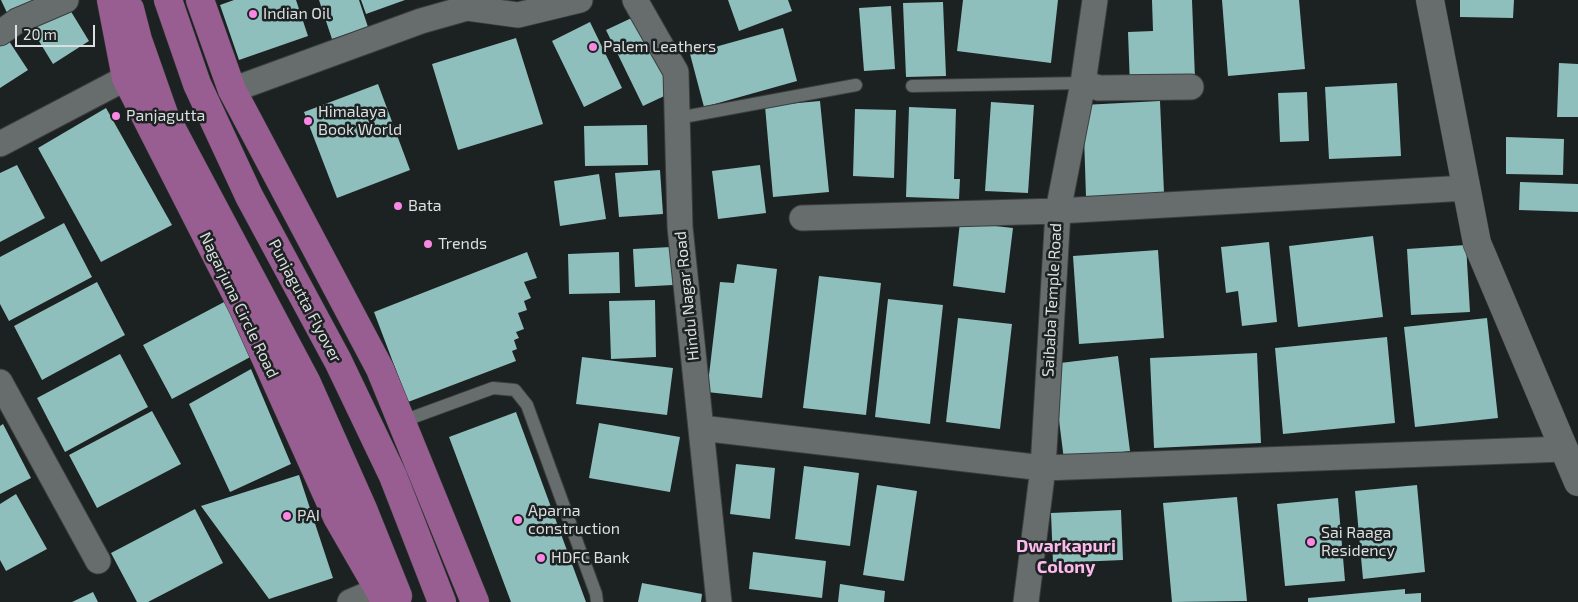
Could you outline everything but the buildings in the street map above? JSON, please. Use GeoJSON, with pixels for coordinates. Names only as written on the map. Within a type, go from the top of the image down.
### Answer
{"type":"FeatureCollection","features":[{"type":"Feature","properties":{"kind":"main road","name":"Nagarjuna Circle Road"},"geometry":{"type":"LineString","coordinates":[[111,0],[126,78],[243,308],[337,517],[388,598]]}},
{"type":"Feature","properties":{"kind":"main road"},"geometry":{"type":"LineString","coordinates":[[128,0],[138,40],[164,114],[306,381],[363,509],[388,598]]}},
{"type":"Feature","properties":{"kind":"main road","name":"Punjagutta Flyover"},"geometry":{"type":"LineString","coordinates":[[168,0],[196,84],[249,196],[342,370],[393,476],[442,602]]}},
{"type":"Feature","properties":{"kind":"main road"},"geometry":{"type":"LineString","coordinates":[[200,0],[232,90],[351,312],[403,421],[475,602]]}},
{"type":"Feature","properties":{"kind":"street"},"geometry":{"type":"LineString","coordinates":[[0,33],[17,21],[66,0]]}},
{"type":"Feature","properties":{"kind":"street"},"geometry":{"type":"LineString","coordinates":[[232,90],[421,21],[474,4],[518,15],[580,0]]}},
{"type":"Feature","properties":{"kind":"street","name":"Hindu Nagar Road"},"geometry":{"type":"LineString","coordinates":[[635,0],[676,72],[680,227],[719,602]]}},
{"type":"Feature","properties":{"kind":"street","name":"Saibaba Temple Road"},"geometry":{"type":"LineString","coordinates":[[1026,602],[1043,468],[1058,211],[1083,82],[1095,0]]}},
{"type":"Feature","properties":{"kind":"street"},"geometry":{"type":"LineString","coordinates":[[1430,0],[1477,243],[1578,482]]}},
{"type":"Feature","properties":{"kind":"street"},"geometry":{"type":"LineString","coordinates":[[0,144],[126,78]]}},
{"type":"Feature","properties":{"kind":"street"},"geometry":{"type":"LineString","coordinates":[[1083,82],[1099,88],[1191,87]]}},
{"type":"Feature","properties":{"kind":"street"},"geometry":{"type":"LineString","coordinates":[[802,218],[1058,211],[1467,188]]}},
{"type":"Feature","properties":{"kind":"street"},"geometry":{"type":"LineString","coordinates":[[0,382],[98,560]]}},
{"type":"Feature","properties":{"kind":"street"},"geometry":{"type":"LineString","coordinates":[[701,428],[1043,468],[1564,449]]}},
{"type":"Feature","properties":{"kind":"street"},"geometry":{"type":"LineString","coordinates":[[350,602],[388,598]]}},
{"type":"Feature","properties":{"kind":"lane"},"geometry":{"type":"LineString","coordinates":[[912,86],[1083,82]]}},
{"type":"Feature","properties":{"kind":"lane"},"geometry":{"type":"LineString","coordinates":[[678,118],[856,85]]}},
{"type":"Feature","properties":{"kind":"lane"},"geometry":{"type":"LineString","coordinates":[[403,421],[493,388],[516,390],[527,404],[596,594],[597,602]]}},
{"type":"Feature","properties":{"kind":"place","name":"Indian Oil"},"geometry":{"type":"Point","coordinates":[253,14]}},
{"type":"Feature","properties":{"kind":"place","name":"Palem Leathers"},"geometry":{"type":"Point","coordinates":[593,47]}},
{"type":"Feature","properties":{"kind":"place","name":"Panjagutta"},"geometry":{"type":"Point","coordinates":[116,116]}},
{"type":"Feature","properties":{"kind":"place","name":"Himalaya Book World"},"geometry":{"type":"Point","coordinates":[308,121]}},
{"type":"Feature","properties":{"kind":"place","name":"Bata"},"geometry":{"type":"Point","coordinates":[398,206]}},
{"type":"Feature","properties":{"kind":"place","name":"Trends"},"geometry":{"type":"Point","coordinates":[428,244]}},
{"type":"Feature","properties":{"kind":"place","name":"PAI"},"geometry":{"type":"Point","coordinates":[287,516]}},
{"type":"Feature","properties":{"kind":"place","name":"Aparna construction"},"geometry":{"type":"Point","coordinates":[518,520]}},
{"type":"Feature","properties":{"kind":"place","name":"Sai Raaga Residency"},"geometry":{"type":"Point","coordinates":[1311,542]}},
{"type":"Feature","properties":{"kind":"place","name":"HDFC Bank"},"geometry":{"type":"Point","coordinates":[541,558]}},
{"type":"Feature","properties":{"kind":"district","name":"Dwarkapuri Colony"},"geometry":{"type":"Point","coordinates":[1066,556]}}]}
